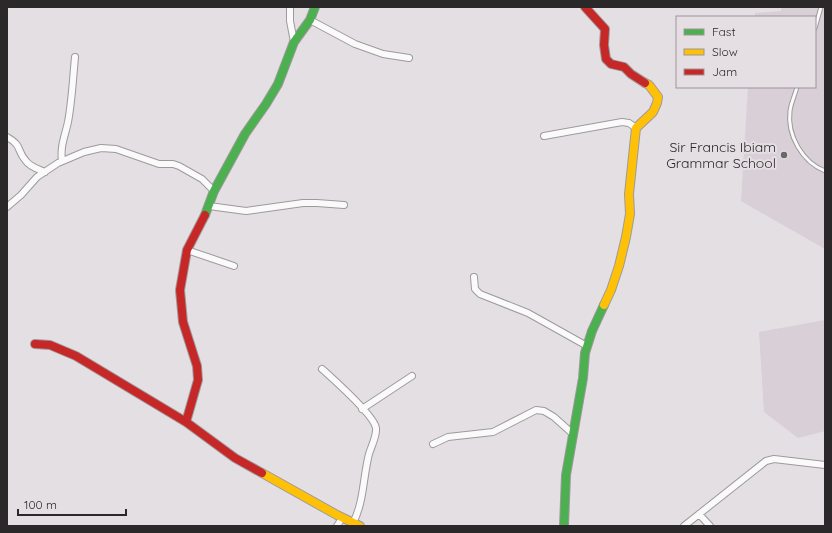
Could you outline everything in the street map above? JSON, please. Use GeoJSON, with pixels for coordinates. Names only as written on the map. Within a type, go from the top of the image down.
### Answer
{"type":"FeatureCollection","features":[{"type":"Feature","properties":{"kind":"street"},"geometry":{"type":"LineString","coordinates":[[290,7],[290,21],[294,42]]}},
{"type":"Feature","properties":{"kind":"street"},"geometry":{"type":"LineString","coordinates":[[186,422],[198,380],[197,366],[183,322],[180,290],[187,250],[209,206],[214,191],[245,134],[278,84],[294,42],[310,20],[315,7]]}},
{"type":"Feature","properties":{"kind":"street"},"geometry":{"type":"LineString","coordinates":[[564,526],[566,475],[587,346],[592,330],[611,290],[626,237],[630,214],[630,194],[636,128],[640,122],[654,111],[657,106],[658,97],[650,85],[631,74],[624,67],[611,64],[606,59],[604,45],[605,29],[586,7]]}},
{"type":"Feature","properties":{"kind":"street"},"geometry":{"type":"LineString","coordinates":[[310,20],[355,44],[383,54],[409,58]]}},
{"type":"Feature","properties":{"kind":"street"},"geometry":{"type":"LineString","coordinates":[[62,161],[61,150],[69,115],[75,57]]}},
{"type":"Feature","properties":{"kind":"street"},"geometry":{"type":"LineString","coordinates":[[544,136],[611,123],[629,123],[636,128]]}},
{"type":"Feature","properties":{"kind":"street"},"geometry":{"type":"LineString","coordinates":[[7,136],[14,140],[19,146],[24,160],[29,165],[45,172]]}},
{"type":"Feature","properties":{"kind":"street"},"geometry":{"type":"LineString","coordinates":[[7,207],[21,195],[37,177],[62,161],[84,152],[101,148],[116,149],[159,164],[173,164],[179,166],[202,180],[214,191]]}},
{"type":"Feature","properties":{"kind":"street"},"geometry":{"type":"LineString","coordinates":[[209,206],[246,211],[303,203],[344,205]]}},
{"type":"Feature","properties":{"kind":"street"},"geometry":{"type":"LineString","coordinates":[[187,250],[234,266]]}},
{"type":"Feature","properties":{"kind":"street"},"geometry":{"type":"LineString","coordinates":[[474,277],[475,289],[480,294],[528,312],[587,346]]}},
{"type":"Feature","properties":{"kind":"street"},"geometry":{"type":"LineString","coordinates":[[35,344],[50,345],[76,356],[116,378],[186,422],[235,458],[342,518],[357,524],[368,455],[376,428],[374,423],[362,409],[322,369]]}},
{"type":"Feature","properties":{"kind":"street"},"geometry":{"type":"LineString","coordinates":[[362,409],[412,376]]}},
{"type":"Feature","properties":{"kind":"street"},"geometry":{"type":"LineString","coordinates":[[433,444],[448,437],[493,432],[536,410],[544,411],[554,417],[573,434]]}},
{"type":"Feature","properties":{"kind":"street"},"geometry":{"type":"LineString","coordinates":[[684,526],[766,462],[774,459],[825,465]]}},
{"type":"Feature","properties":{"kind":"street"},"geometry":{"type":"LineString","coordinates":[[699,514],[710,526]]}},
{"type":"Feature","properties":{"kind":"street"},"geometry":{"type":"LineString","coordinates":[[337,526],[342,518]]}},
{"type":"Feature","properties":{"kind":"lane"},"geometry":{"type":"LineString","coordinates":[[816,24],[821,7]]}},
{"type":"Feature","properties":{"kind":"lane"},"geometry":{"type":"LineString","coordinates":[[797,88],[790,110],[793,136],[798,148],[809,160],[825,171]]}},
{"type":"Feature","properties":{"kind":"shaded area","name":"Sir Francis Ibiam Grammar School"},"geometry":{"type":"Polygon","coordinates":[[[781,7],[825,7],[825,249],[741,201],[748,88],[816,88],[816,16],[755,16],[755,13],[781,11],[781,7]]]}},
{"type":"Feature","properties":{"kind":"shaded area"},"geometry":{"type":"Polygon","coordinates":[[[825,320],[825,431],[798,438],[764,412],[759,332],[825,320]]]}},
{"type":"Feature","properties":{"kind":"traffic: fast"},"geometry":{"type":"LineString","coordinates":[[205,215],[214,191],[245,134],[278,84],[294,42],[310,20],[315,7]]}},
{"type":"Feature","properties":{"kind":"traffic: fast"},"geometry":{"type":"LineString","coordinates":[[564,526],[566,475],[583,378],[585,353],[592,331],[604,305]]}},
{"type":"Feature","properties":{"kind":"traffic: slow"},"geometry":{"type":"LineString","coordinates":[[604,305],[619,266],[626,237],[630,214],[629,194],[636,128],[653,112],[657,103],[658,97],[649,85],[645,83]]}},
{"type":"Feature","properties":{"kind":"traffic: slow"},"geometry":{"type":"LineString","coordinates":[[262,473],[337,515],[360,526]]}},
{"type":"Feature","properties":{"kind":"traffic: jam"},"geometry":{"type":"LineString","coordinates":[[585,7],[605,29],[604,45],[606,59],[611,64],[624,67],[631,74],[645,83]]}},
{"type":"Feature","properties":{"kind":"traffic: jam"},"geometry":{"type":"LineString","coordinates":[[186,422],[198,380],[197,366],[183,322],[180,290],[187,250],[205,215]]}},
{"type":"Feature","properties":{"kind":"traffic: jam"},"geometry":{"type":"LineString","coordinates":[[35,344],[50,345],[76,356],[186,422],[235,458],[262,473]]}},
{"type":"Feature","properties":{"kind":"place","name":"Sir Francis Ibiam Grammar School"},"geometry":{"type":"Point","coordinates":[784,155]}}]}
